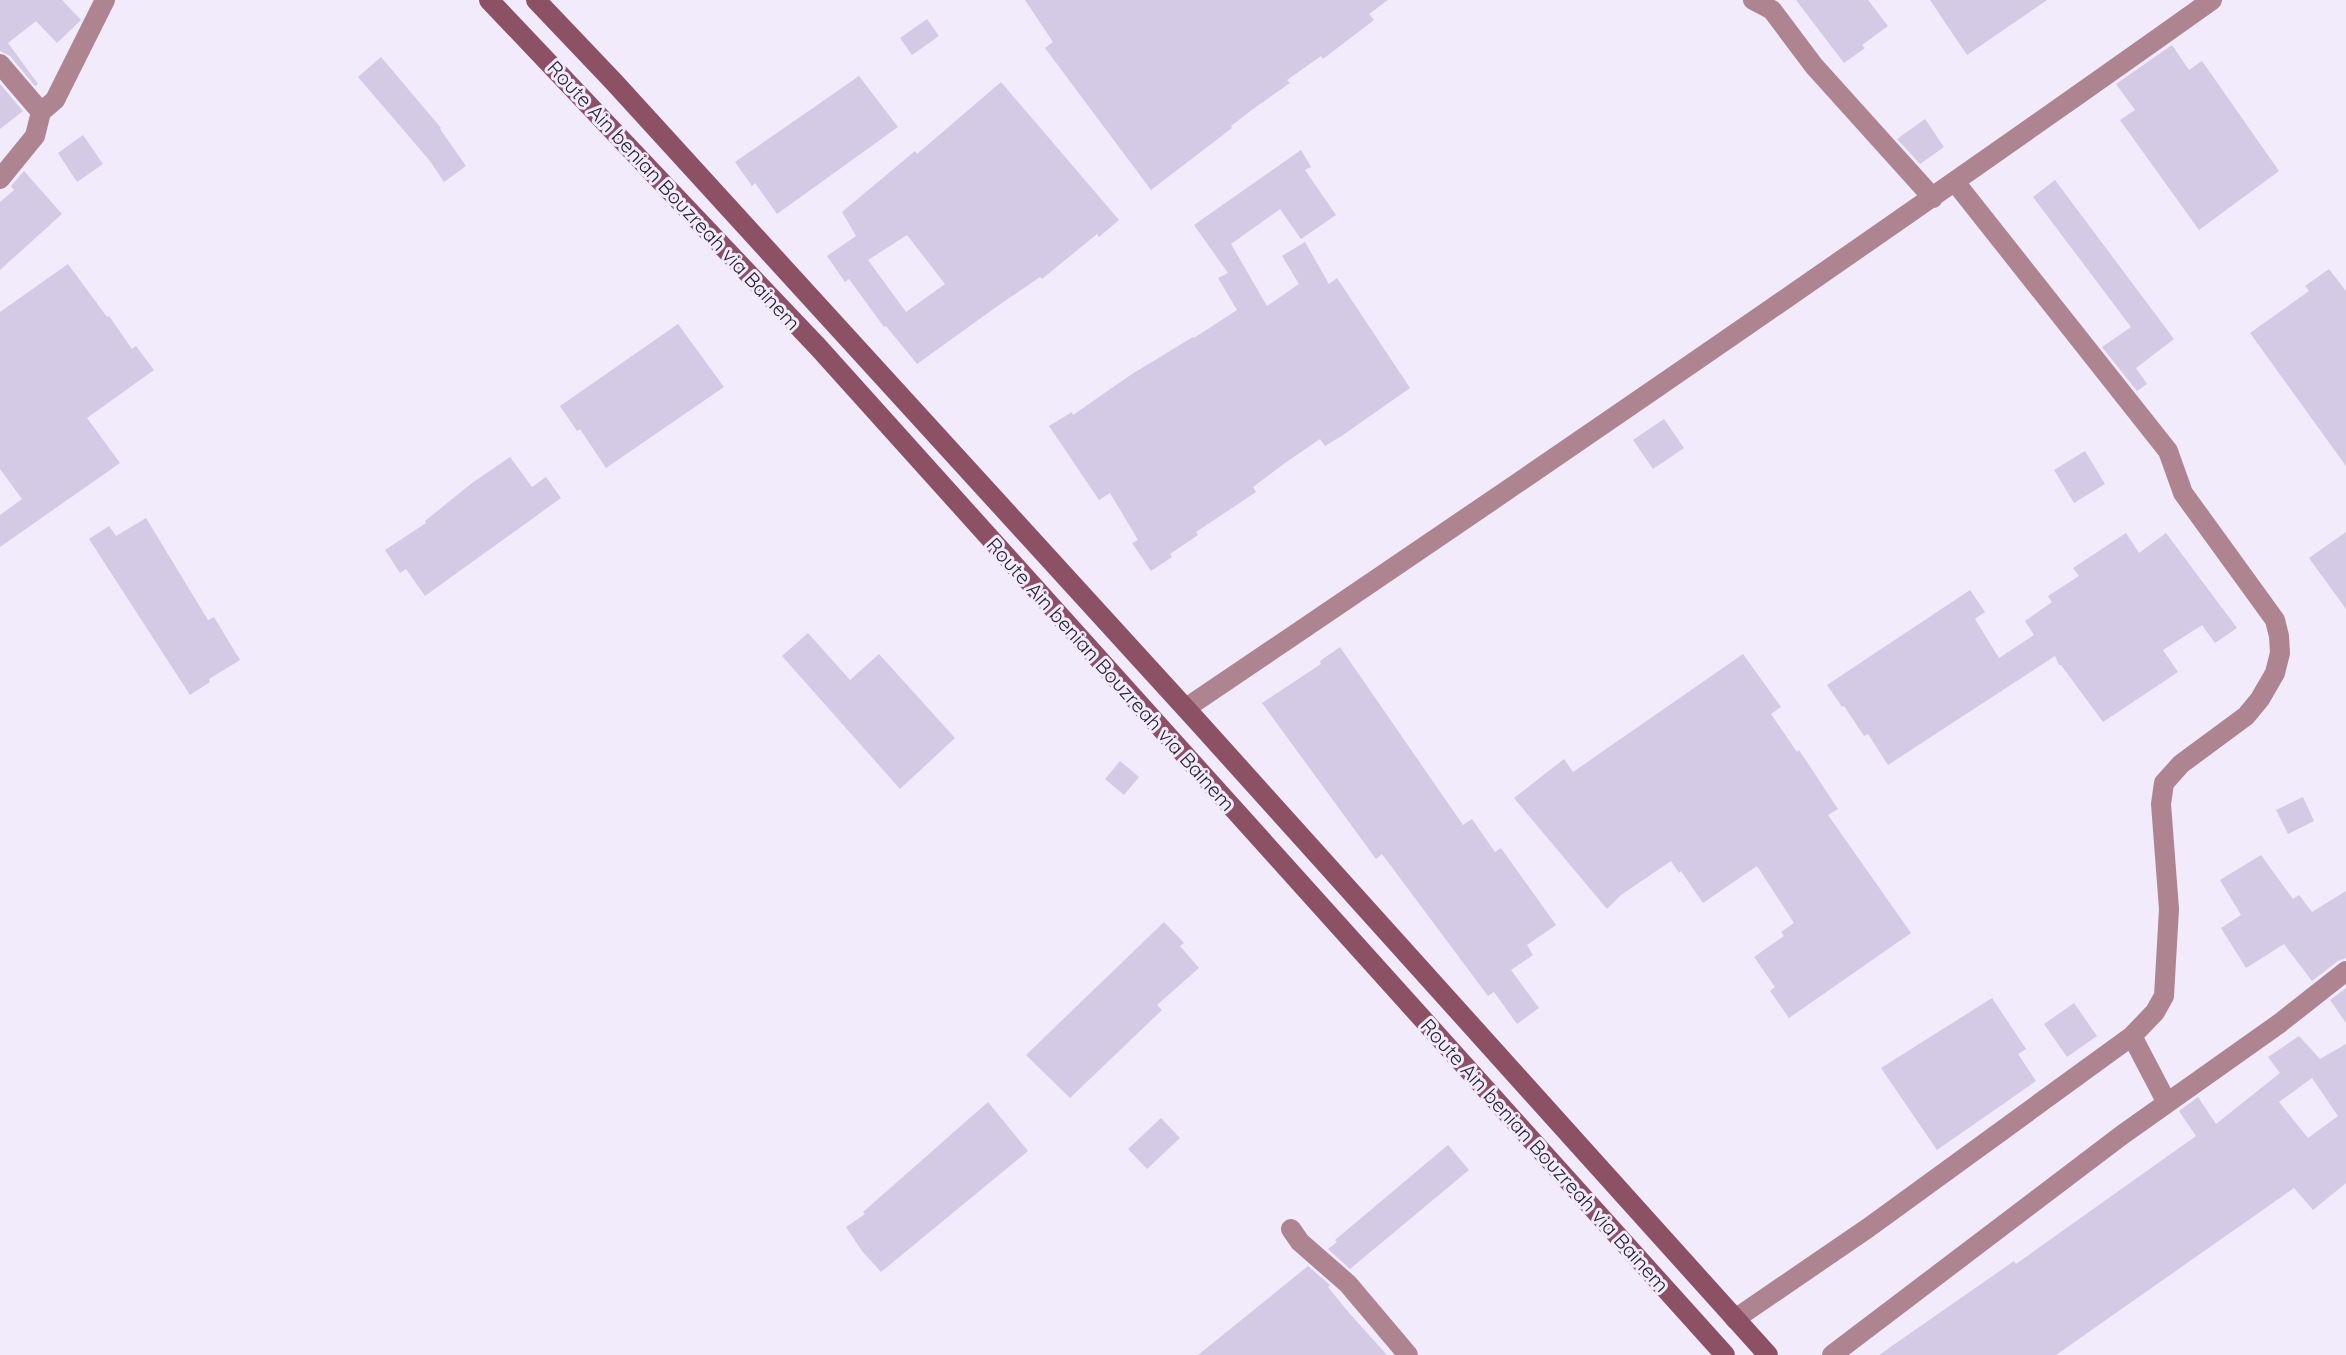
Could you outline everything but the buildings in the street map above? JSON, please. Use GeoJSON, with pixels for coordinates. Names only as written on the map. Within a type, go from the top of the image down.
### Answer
{"type":"FeatureCollection","features":[{"type":"Feature","properties":{"kind":"main road","name":"Route Ain benian Bouzreah via Bainem"},"geometry":{"type":"LineString","coordinates":[[489,0],[818,347],[1725,1355]]}},
{"type":"Feature","properties":{"kind":"main road","name":"Route Ain benian Bouzreah via Bainem"},"geometry":{"type":"LineString","coordinates":[[536,0],[1186,708],[1768,1355]]}},
{"type":"Feature","properties":{"kind":"street"},"geometry":{"type":"LineString","coordinates":[[0,179],[35,136],[41,112],[55,100],[105,0]]}},
{"type":"Feature","properties":{"kind":"street"},"geometry":{"type":"LineString","coordinates":[[1753,0],[1772,10],[1814,66],[1933,198]]}},
{"type":"Feature","properties":{"kind":"street"},"geometry":{"type":"LineString","coordinates":[[1186,708],[1582,441],[2212,0]]}},
{"type":"Feature","properties":{"kind":"street"},"geometry":{"type":"LineString","coordinates":[[0,64],[41,112]]}},
{"type":"Feature","properties":{"kind":"street"},"geometry":{"type":"LineString","coordinates":[[1735,1319],[1881,1219],[2132,1036],[2155,1012],[2164,996],[2169,909],[2161,804],[2164,783],[2181,764],[2246,716],[2275,673],[2280,653],[2275,620],[2183,493],[2168,451],[1955,182]]}},
{"type":"Feature","properties":{"kind":"street"},"geometry":{"type":"LineString","coordinates":[[1832,1355],[2122,1135],[2280,1023],[2346,971]]}},
{"type":"Feature","properties":{"kind":"street"},"geometry":{"type":"LineString","coordinates":[[2132,1036],[2167,1103]]}},
{"type":"Feature","properties":{"kind":"street"},"geometry":{"type":"LineString","coordinates":[[1291,1229],[1300,1242],[1348,1284],[1408,1355]]}}]}
